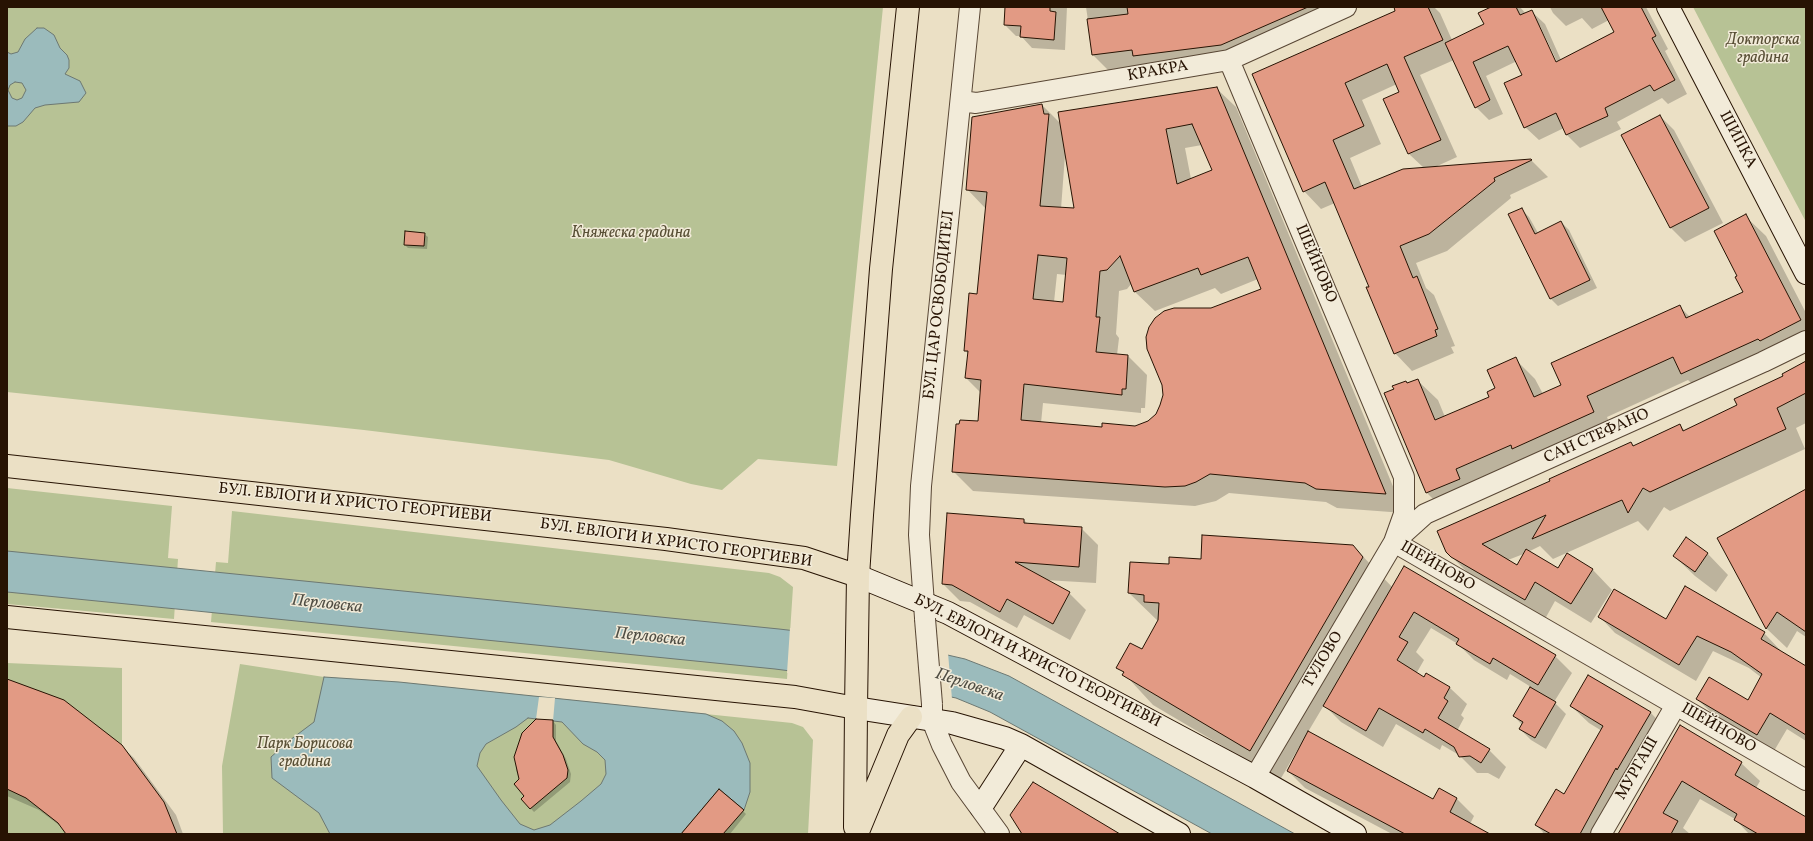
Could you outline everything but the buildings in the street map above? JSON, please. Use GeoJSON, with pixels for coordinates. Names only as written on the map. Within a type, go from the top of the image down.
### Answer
{"type":"FeatureCollection","features":[{"type":"Feature","properties":{"kind":"main road"},"geometry":{"type":"LineString","coordinates":[[856,834],[858,576],[881,269],[908,7]]}},
{"type":"Feature","properties":{"kind":"main road","name":"ШИПКА"},"geometry":{"type":"LineString","coordinates":[[1668,7],[1806,273]]}},
{"type":"Feature","properties":{"kind":"main road","name":"БУЛ. ЕВЛОГИ И ХРИСТО ГЕОРГИЕВИ"},"geometry":{"type":"LineString","coordinates":[[7,466],[666,539],[804,558],[858,576],[925,611],[1033,657],[1255,777],[1355,834]]}},
{"type":"Feature","properties":{"kind":"main road"},"geometry":{"type":"LineString","coordinates":[[7,617],[795,697],[856,699],[911,717],[932,712],[1021,745],[1179,834]]}},
{"type":"Feature","properties":{"kind":"main road"},"geometry":{"type":"LineString","coordinates":[[856,834],[898,735],[911,717]]}},
{"type":"Feature","properties":{"kind":"main road"},"geometry":{"type":"LineString","coordinates":[[981,807],[1021,745]]}},
{"type":"Feature","properties":{"kind":"street","name":"БУЛ. ЦАР ОСВОБОДИТЕЛ"},"geometry":{"type":"LineString","coordinates":[[970,7],[920,486],[919,535],[932,712],[942,745],[961,782],[981,807],[999,834]]}},
{"type":"Feature","properties":{"kind":"street","name":"КРАКРА"},"geometry":{"type":"LineString","coordinates":[[961,101],[976,103],[1229,60],[1346,7]]}},
{"type":"Feature","properties":{"kind":"street","name":"ШЕЙНОВО"},"geometry":{"type":"LineString","coordinates":[[1229,60],[1404,477],[1404,514],[1394,542],[1806,780]]}},
{"type":"Feature","properties":{"kind":"street","name":"САН СТЕФАНО"},"geometry":{"type":"LineString","coordinates":[[1394,542],[1425,514],[1763,362],[1806,341]]}},
{"type":"Feature","properties":{"kind":"street","name":"ТУЛОВО"},"geometry":{"type":"LineString","coordinates":[[1255,777],[1394,542]]}},
{"type":"Feature","properties":{"kind":"street","name":"МУРГАШ"},"geometry":{"type":"LineString","coordinates":[[1601,834],[1676,705]]}},
{"type":"Feature","properties":{"kind":"green space","name":"Княжеска градина"},"geometry":{"type":"Polygon","coordinates":[[[7,7],[883,7],[837,466],[758,459],[722,490],[691,484],[609,460],[364,430],[7,392],[7,7]]]}},
{"type":"Feature","properties":{"kind":"green space","name":"Докторска градина"},"geometry":{"type":"Polygon","coordinates":[[[1693,7],[1806,7],[1806,222],[1732,82],[1693,7]]]}},
{"type":"Feature","properties":{"kind":"green space"},"geometry":{"type":"Polygon","coordinates":[[[7,488],[172,506],[168,558],[178,559],[174,619],[7,604],[7,488]]]}},
{"type":"Feature","properties":{"kind":"green space"},"geometry":{"type":"Polygon","coordinates":[[[232,511],[769,573],[780,577],[793,587],[787,679],[211,622],[216,562],[228,563],[232,511]]]}},
{"type":"Feature","properties":{"kind":"green space"},"geometry":{"type":"Polygon","coordinates":[[[7,663],[122,668],[122,745],[164,802],[177,834],[7,834],[7,663]]]}},
{"type":"Feature","properties":{"kind":"green space","name":"Парк Борисова градина"},"geometry":{"type":"Polygon","coordinates":[[[240,664],[324,677],[399,682],[792,723],[803,727],[813,740],[808,834],[223,834],[222,766],[240,664]]]}},
{"type":"Feature","properties":{"kind":"water"},"geometry":{"type":"Polygon","coordinates":[[[37,28],[44,28],[54,35],[60,48],[67,55],[69,60],[69,68],[65,74],[80,81],[86,93],[79,102],[45,105],[35,108],[23,122],[16,126],[7,126],[7,52],[11,54],[18,52],[25,39],[37,28]],[[15,82],[10,85],[8,90],[12,98],[17,100],[22,98],[26,90],[22,83],[15,82]]]}},
{"type":"Feature","properties":{"kind":"water","name":"Перловска"},"geometry":{"type":"Polygon","coordinates":[[[7,551],[779,629],[891,642],[965,659],[1009,676],[1295,834],[1212,834],[990,712],[956,698],[890,684],[775,669],[7,592],[7,551]]]}},
{"type":"Feature","properties":{"kind":"water","name":"Парк Борисова градина"},"geometry":{"type":"Polygon","coordinates":[[[324,677],[399,682],[706,714],[722,721],[734,731],[742,743],[750,763],[750,792],[744,810],[719,789],[681,834],[330,834],[319,813],[272,778],[271,757],[314,722],[324,677]],[[528,718],[516,727],[486,744],[480,753],[477,766],[520,824],[534,830],[550,825],[581,801],[601,784],[606,774],[605,760],[597,752],[583,744],[562,722],[528,718]]]}},
{"type":"Feature","properties":{"kind":"pier"},"geometry":{"type":"Polygon","coordinates":[[[790,628],[891,640],[948,653],[952,699],[890,686],[787,673],[790,628]]]}},
{"type":"Feature","properties":{"kind":"pier"},"geometry":{"type":"Polygon","coordinates":[[[539,697],[555,698],[553,721],[536,719],[539,697]]]}}]}
